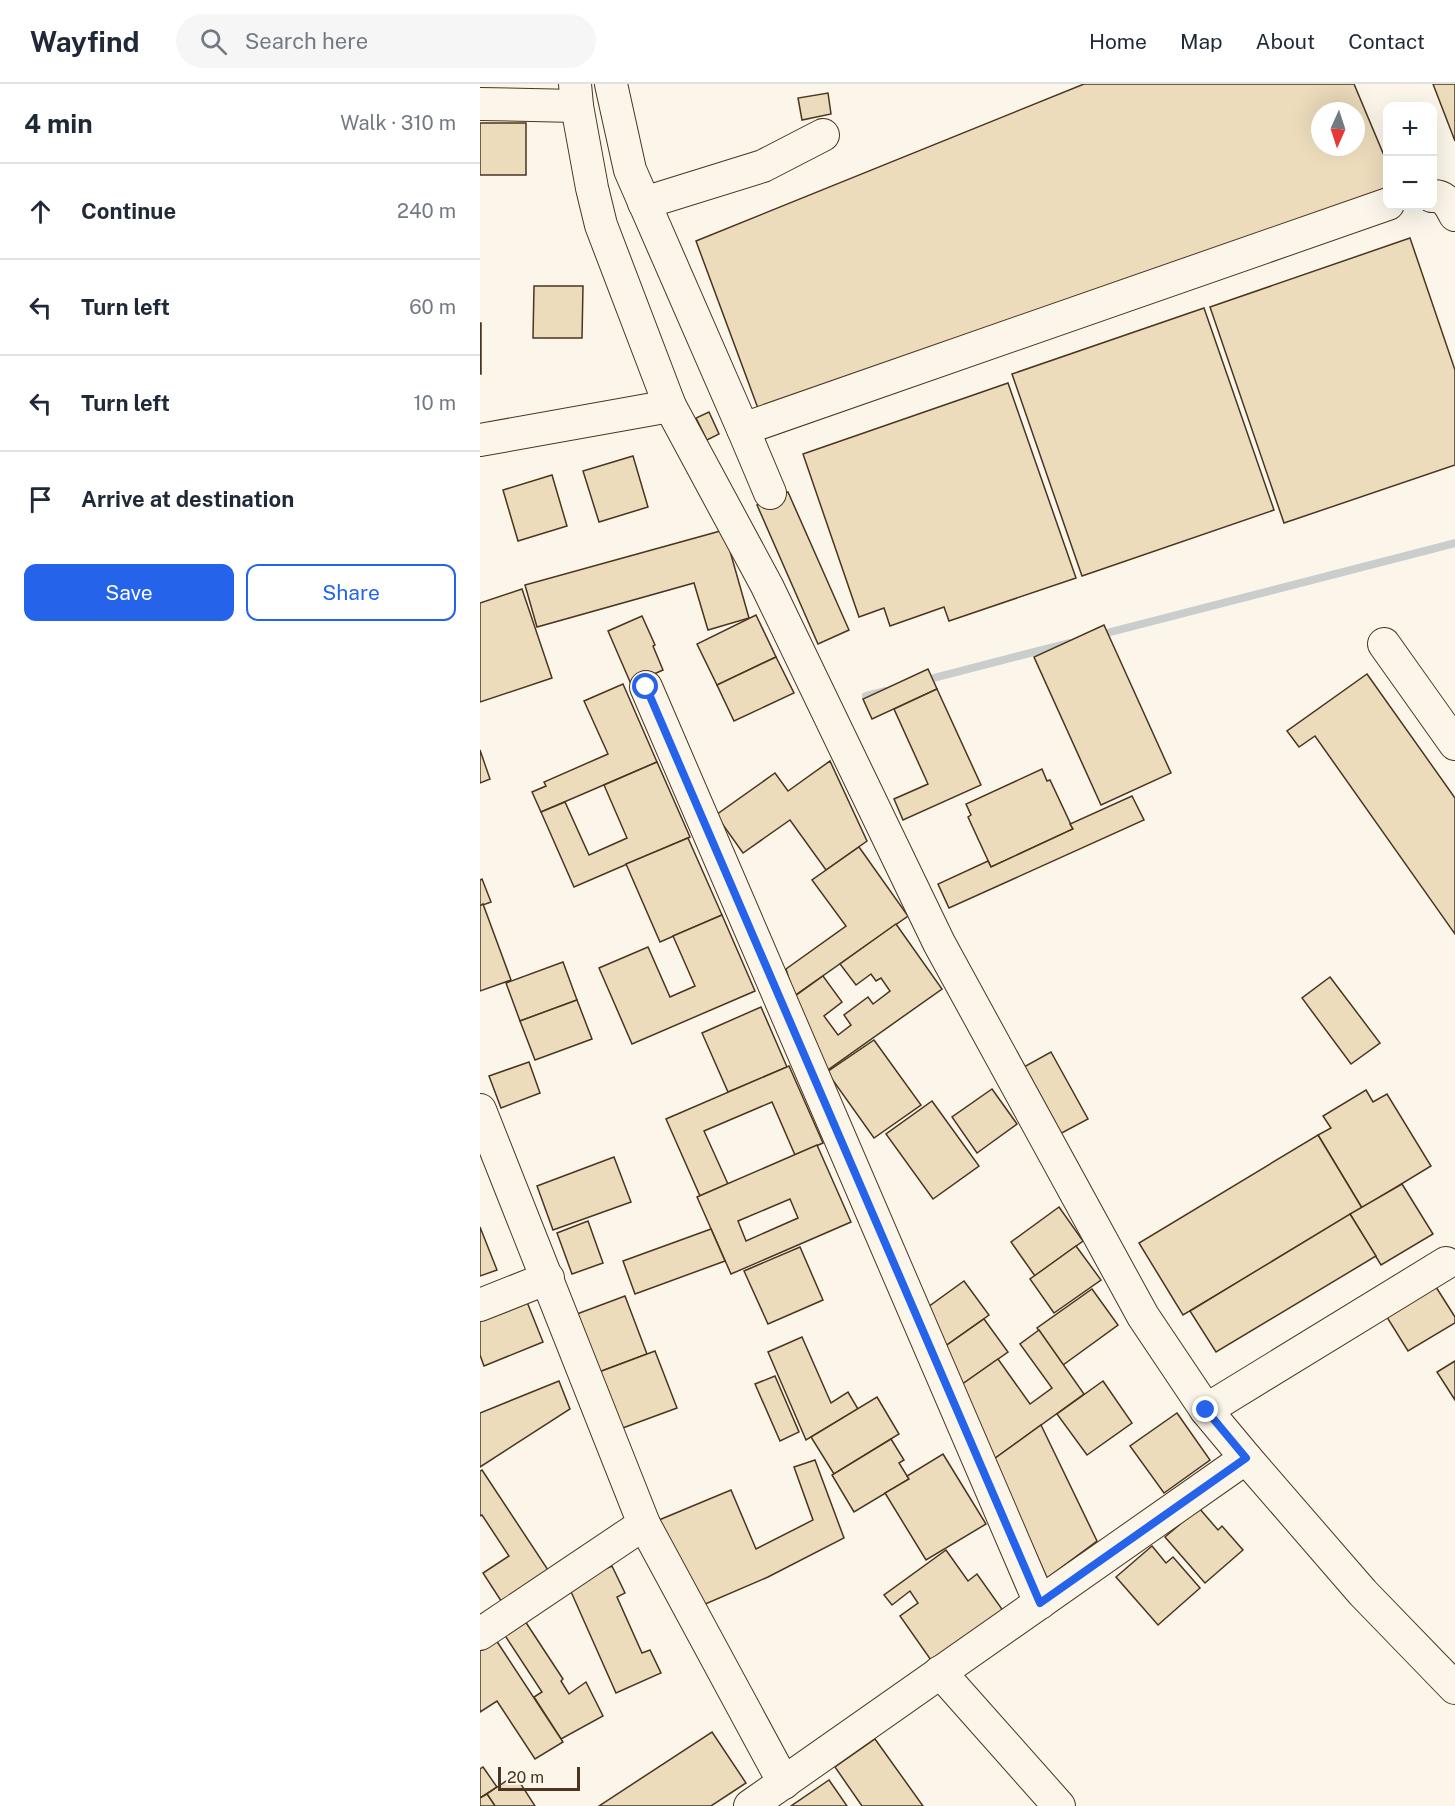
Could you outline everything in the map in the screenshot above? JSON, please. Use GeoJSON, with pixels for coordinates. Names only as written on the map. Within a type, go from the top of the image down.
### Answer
{"type":"FeatureCollection","features":[{"type":"Feature","properties":{"kind":"street"},"geometry":{"type":"LineString","coordinates":[[611,84],[630,170],[771,493]]}},
{"type":"Feature","properties":{"kind":"street"},"geometry":{"type":"LineString","coordinates":[[480,104],[576,95],[591,188],[602,225],[670,406],[767,586],[939,943],[1143,1316],[1206,1410],[1246,1458],[1363,1593],[1455,1688]]}},
{"type":"Feature","properties":{"kind":"street"},"geometry":{"type":"LineString","coordinates":[[644,203],[763,166],[823,135]]}},
{"type":"Feature","properties":{"kind":"street"},"geometry":{"type":"LineString","coordinates":[[1437,195],[1449,202],[1455,215]]}},
{"type":"Feature","properties":{"kind":"street"},"geometry":{"type":"LineString","coordinates":[[743,429],[1383,206]]}},
{"type":"Feature","properties":{"kind":"street"},"geometry":{"type":"LineString","coordinates":[[480,440],[670,406]]}},
{"type":"Feature","properties":{"kind":"street"},"geometry":{"type":"LineString","coordinates":[[1384,644],[1455,744]]}},
{"type":"Feature","properties":{"kind":"street"},"geometry":{"type":"LineString","coordinates":[[646,687],[1040,1603]]}},
{"type":"Feature","properties":{"kind":"street"},"geometry":{"type":"LineString","coordinates":[[480,1110],[644,1524],[783,1783]]}},
{"type":"Feature","properties":{"kind":"street"},"geometry":{"type":"LineString","coordinates":[[1206,1410],[1446,1263]]}},
{"type":"Feature","properties":{"kind":"street"},"geometry":{"type":"LineString","coordinates":[[480,1305],[548,1278]]}},
{"type":"Feature","properties":{"kind":"street"},"geometry":{"type":"LineString","coordinates":[[750,1806],[1246,1458]]}},
{"type":"Feature","properties":{"kind":"street"},"geometry":{"type":"LineString","coordinates":[[480,1634],[644,1524]]}},
{"type":"Feature","properties":{"kind":"street"},"geometry":{"type":"LineString","coordinates":[[940,1672],[1059,1806]]}},
{"type":"Feature","properties":{"kind":"building"},"geometry":{"type":"Polygon","coordinates":[[[1084,84],[1354,84],[1362,102],[1311,102],[1311,156],[1365,156],[1365,110],[1383,153],[1383,194],[759,411],[696,241],[1084,84]]]}},
{"type":"Feature","properties":{"kind":"building"},"geometry":{"type":"Polygon","coordinates":[[[1433,84],[1455,84],[1455,141],[1433,84]]]}},
{"type":"Feature","properties":{"kind":"building"},"geometry":{"type":"Polygon","coordinates":[[[828,93],[831,114],[802,120],[798,98],[828,93]]]}},
{"type":"Feature","properties":{"kind":"building"},"geometry":{"type":"Polygon","coordinates":[[[480,123],[526,123],[526,175],[480,175],[480,123]]]}},
{"type":"Feature","properties":{"kind":"building"},"geometry":{"type":"Polygon","coordinates":[[[1410,238],[1455,370],[1455,465],[1284,523],[1210,307],[1410,238]]]}},
{"type":"Feature","properties":{"kind":"building"},"geometry":{"type":"Polygon","coordinates":[[[534,286],[583,286],[582,338],[533,338],[534,286]]]}},
{"type":"Feature","properties":{"kind":"building"},"geometry":{"type":"Polygon","coordinates":[[[1204,308],[1274,510],[1082,576],[1012,374],[1204,308]]]}},
{"type":"Feature","properties":{"kind":"building"},"geometry":{"type":"Polygon","coordinates":[[[481,323],[481,374],[480,374],[481,323]]]}},
{"type":"Feature","properties":{"kind":"building"},"geometry":{"type":"Polygon","coordinates":[[[1008,383],[1076,578],[949,621],[944,607],[890,626],[884,608],[859,617],[803,454],[1008,383]]]}},
{"type":"Feature","properties":{"kind":"building"},"geometry":{"type":"Polygon","coordinates":[[[709,412],[719,434],[707,440],[696,418],[709,412]]]}},
{"type":"Feature","properties":{"kind":"building"},"geometry":{"type":"Polygon","coordinates":[[[633,456],[648,507],[599,522],[583,471],[633,456]]]}},
{"type":"Feature","properties":{"kind":"building"},"geometry":{"type":"Polygon","coordinates":[[[552,475],[567,526],[518,541],[503,490],[552,475]]]}},
{"type":"Feature","properties":{"kind":"building"},"geometry":{"type":"Polygon","coordinates":[[[788,492],[849,630],[818,644],[757,505],[788,492]]]}},
{"type":"Feature","properties":{"kind":"building"},"geometry":{"type":"Polygon","coordinates":[[[724,530],[749,618],[708,630],[694,583],[537,627],[525,585],[724,530]]]}},
{"type":"Feature","properties":{"kind":"building"},"geometry":{"type":"Polygon","coordinates":[[[522,589],[552,678],[480,702],[480,603],[522,589]]]}},
{"type":"Feature","properties":{"kind":"building"},"geometry":{"type":"Polygon","coordinates":[[[756,615],[776,657],[717,685],[697,644],[756,615]]]}},
{"type":"Feature","properties":{"kind":"building"},"geometry":{"type":"Polygon","coordinates":[[[642,616],[663,670],[631,684],[608,631],[642,616]]]}},
{"type":"Feature","properties":{"kind":"building"},"geometry":{"type":"Polygon","coordinates":[[[1104,625],[1171,773],[1101,805],[1034,657],[1104,625]]]}},
{"type":"Feature","properties":{"kind":"building"},"geometry":{"type":"Polygon","coordinates":[[[776,657],[794,693],[734,721],[717,685],[776,657]]]}},
{"type":"Feature","properties":{"kind":"building"},"geometry":{"type":"Polygon","coordinates":[[[928,669],[937,689],[872,719],[863,699],[928,669]]]}},
{"type":"Feature","properties":{"kind":"building"},"geometry":{"type":"Polygon","coordinates":[[[1367,674],[1455,798],[1455,934],[1315,736],[1299,747],[1287,731],[1367,674]]]}},
{"type":"Feature","properties":{"kind":"building"},"geometry":{"type":"Polygon","coordinates":[[[623,684],[657,762],[541,812],[532,792],[546,786],[544,782],[608,754],[584,701],[623,684]]]}},
{"type":"Feature","properties":{"kind":"building"},"geometry":{"type":"Polygon","coordinates":[[[937,689],[981,785],[903,820],[894,799],[928,784],[894,709],[937,689]]]}},
{"type":"Feature","properties":{"kind":"building"},"geometry":{"type":"Polygon","coordinates":[[[480,750],[490,779],[480,783],[480,750]]]}},
{"type":"Feature","properties":{"kind":"building"},"geometry":{"type":"Polygon","coordinates":[[[830,761],[867,841],[826,870],[790,820],[743,853],[716,815],[775,773],[788,791],[830,761]]]}},
{"type":"Feature","properties":{"kind":"building"},"geometry":{"type":"Polygon","coordinates":[[[657,762],[690,837],[574,887],[541,812],[565,802],[589,855],[627,838],[604,785],[657,762]]]}},
{"type":"Feature","properties":{"kind":"building"},"geometry":{"type":"Polygon","coordinates":[[[1042,769],[1047,781],[1050,780],[1073,829],[991,867],[968,817],[971,815],[966,804],[1042,769]]]}},
{"type":"Feature","properties":{"kind":"building"},"geometry":{"type":"Polygon","coordinates":[[[1132,796],[1144,820],[949,908],[938,884],[988,861],[991,867],[1073,829],[1070,824],[1132,796]]]}},
{"type":"Feature","properties":{"kind":"building"},"geometry":{"type":"Polygon","coordinates":[[[688,838],[722,915],[660,942],[626,864],[688,838]]]}},
{"type":"Feature","properties":{"kind":"building"},"geometry":{"type":"Polygon","coordinates":[[[859,847],[908,916],[794,996],[786,969],[846,926],[812,880],[859,847]]]}},
{"type":"Feature","properties":{"kind":"building"},"geometry":{"type":"Polygon","coordinates":[[[482,879],[491,902],[480,906],[480,880],[482,879]]]}},
{"type":"Feature","properties":{"kind":"building"},"geometry":{"type":"Polygon","coordinates":[[[483,904],[511,980],[480,991],[480,906],[483,904]]]}},
{"type":"Feature","properties":{"kind":"building"},"geometry":{"type":"Polygon","coordinates":[[[722,915],[755,991],[632,1044],[599,968],[648,947],[670,997],[695,986],[673,936],[722,915]]]}},
{"type":"Feature","properties":{"kind":"building"},"geometry":{"type":"Polygon","coordinates":[[[896,924],[942,989],[822,1074],[791,999],[823,976],[842,1002],[824,1016],[838,1035],[851,1025],[844,1015],[868,997],[873,1004],[890,991],[881,978],[876,981],[871,974],[856,985],[840,964],[896,924]]]}},
{"type":"Feature","properties":{"kind":"building"},"geometry":{"type":"Polygon","coordinates":[[[563,962],[577,1000],[520,1021],[506,983],[563,962]]]}},
{"type":"Feature","properties":{"kind":"building"},"geometry":{"type":"Polygon","coordinates":[[[1330,977],[1380,1043],[1351,1064],[1302,998],[1330,977]]]}},
{"type":"Feature","properties":{"kind":"building"},"geometry":{"type":"Polygon","coordinates":[[[577,1000],[592,1039],[535,1060],[520,1021],[577,1000]]]}},
{"type":"Feature","properties":{"kind":"building"},"geometry":{"type":"Polygon","coordinates":[[[761,1007],[787,1067],[728,1092],[702,1033],[761,1007]]]}},
{"type":"Feature","properties":{"kind":"building"},"geometry":{"type":"Polygon","coordinates":[[[874,1040],[921,1105],[874,1138],[827,1072],[874,1040]]]}},
{"type":"Feature","properties":{"kind":"building"},"geometry":{"type":"Polygon","coordinates":[[[1051,1052],[1088,1119],[1058,1135],[1022,1068],[1051,1052]]]}},
{"type":"Feature","properties":{"kind":"building"},"geometry":{"type":"Polygon","coordinates":[[[529,1062],[540,1093],[501,1108],[489,1076],[529,1062]]]}},
{"type":"Feature","properties":{"kind":"building"},"geometry":{"type":"Polygon","coordinates":[[[789,1066],[823,1143],[795,1155],[772,1102],[704,1131],[728,1184],[700,1196],[666,1119],[789,1066]]]}},
{"type":"Feature","properties":{"kind":"building"},"geometry":{"type":"Polygon","coordinates":[[[992,1089],[1017,1124],[977,1153],[952,1117],[992,1089]]]}},
{"type":"Feature","properties":{"kind":"building"},"geometry":{"type":"Polygon","coordinates":[[[1366,1090],[1373,1102],[1387,1094],[1431,1166],[1362,1208],[1318,1135],[1331,1128],[1323,1116],[1366,1090]]]}},
{"type":"Feature","properties":{"kind":"building"},"geometry":{"type":"Polygon","coordinates":[[[932,1101],[979,1166],[933,1199],[886,1134],[932,1101]]]}},
{"type":"Feature","properties":{"kind":"building"},"geometry":{"type":"Polygon","coordinates":[[[1318,1135],[1362,1208],[1183,1315],[1139,1243],[1318,1135]]]}},
{"type":"Feature","properties":{"kind":"building"},"geometry":{"type":"Polygon","coordinates":[[[817,1145],[851,1222],[731,1274],[697,1197],[817,1145]],[[790,1199],[738,1221],[746,1241],[798,1218],[790,1199]]]}},
{"type":"Feature","properties":{"kind":"building"},"geometry":{"type":"Polygon","coordinates":[[[614,1157],[631,1202],[553,1230],[537,1186],[614,1157]]]}},
{"type":"Feature","properties":{"kind":"building"},"geometry":{"type":"Polygon","coordinates":[[[1402,1184],[1433,1234],[1381,1265],[1350,1214],[1402,1184]]]}},
{"type":"Feature","properties":{"kind":"building"},"geometry":{"type":"Polygon","coordinates":[[[1059,1207],[1083,1241],[1035,1276],[1011,1242],[1059,1207]]]}},
{"type":"Feature","properties":{"kind":"building"},"geometry":{"type":"Polygon","coordinates":[[[1350,1214],[1376,1256],[1216,1352],[1190,1311],[1350,1214]]]}},
{"type":"Feature","properties":{"kind":"building"},"geometry":{"type":"Polygon","coordinates":[[[588,1221],[603,1263],[572,1274],[557,1233],[588,1221]]]}},
{"type":"Feature","properties":{"kind":"building"},"geometry":{"type":"Polygon","coordinates":[[[480,1227],[497,1270],[480,1276],[480,1227]]]}},
{"type":"Feature","properties":{"kind":"building"},"geometry":{"type":"Polygon","coordinates":[[[711,1229],[725,1261],[635,1294],[623,1261],[711,1229]]]}},
{"type":"Feature","properties":{"kind":"building"},"geometry":{"type":"Polygon","coordinates":[[[1076,1246],[1101,1280],[1054,1313],[1030,1279],[1076,1246]]]}},
{"type":"Feature","properties":{"kind":"building"},"geometry":{"type":"Polygon","coordinates":[[[800,1247],[823,1300],[768,1324],[744,1271],[800,1247]]]}},
{"type":"Feature","properties":{"kind":"building"},"geometry":{"type":"Polygon","coordinates":[[[1429,1276],[1455,1317],[1455,1323],[1408,1351],[1380,1306],[1429,1276]]]}},
{"type":"Feature","properties":{"kind":"building"},"geometry":{"type":"Polygon","coordinates":[[[964,1281],[989,1315],[941,1349],[917,1315],[964,1281]]]}},
{"type":"Feature","properties":{"kind":"building"},"geometry":{"type":"Polygon","coordinates":[[[1092,1289],[1118,1325],[1063,1365],[1037,1328],[1092,1289]]]}},
{"type":"Feature","properties":{"kind":"building"},"geometry":{"type":"Polygon","coordinates":[[[625,1296],[647,1354],[599,1372],[577,1314],[625,1296]]]}},
{"type":"Feature","properties":{"kind":"building"},"geometry":{"type":"Polygon","coordinates":[[[527,1302],[543,1342],[484,1366],[480,1355],[480,1320],[527,1302]]]}},
{"type":"Feature","properties":{"kind":"building"},"geometry":{"type":"Polygon","coordinates":[[[984,1319],[1008,1352],[961,1385],[937,1352],[984,1319]]]}},
{"type":"Feature","properties":{"kind":"building"},"geometry":{"type":"Polygon","coordinates":[[[1039,1330],[1084,1394],[994,1459],[961,1385],[998,1359],[1030,1404],[1052,1388],[1020,1344],[1039,1330]]]}},
{"type":"Feature","properties":{"kind":"building"},"geometry":{"type":"Polygon","coordinates":[[[802,1337],[831,1403],[848,1392],[858,1409],[806,1440],[768,1352],[802,1337]]]}},
{"type":"Feature","properties":{"kind":"building"},"geometry":{"type":"Polygon","coordinates":[[[655,1351],[677,1408],[620,1429],[599,1372],[655,1351]]]}},
{"type":"Feature","properties":{"kind":"building"},"geometry":{"type":"Polygon","coordinates":[[[1455,1361],[1455,1400],[1437,1372],[1455,1361]]]}},
{"type":"Feature","properties":{"kind":"building"},"geometry":{"type":"Polygon","coordinates":[[[775,1376],[799,1432],[780,1441],[755,1384],[775,1376]]]}},
{"type":"Feature","properties":{"kind":"building"},"geometry":{"type":"Polygon","coordinates":[[[559,1381],[570,1409],[480,1467],[480,1413],[559,1381]]]}},
{"type":"Feature","properties":{"kind":"building"},"geometry":{"type":"Polygon","coordinates":[[[1103,1381],[1132,1423],[1087,1455],[1057,1414],[1103,1381]]]}},
{"type":"Feature","properties":{"kind":"building"},"geometry":{"type":"Polygon","coordinates":[[[877,1397],[899,1434],[834,1474],[811,1437],[877,1397]]]}},
{"type":"Feature","properties":{"kind":"building"},"geometry":{"type":"Polygon","coordinates":[[[1177,1413],[1210,1460],[1164,1493],[1130,1446],[1177,1413]]]}},
{"type":"Feature","properties":{"kind":"building"},"geometry":{"type":"Polygon","coordinates":[[[1041,1425],[1097,1541],[1047,1578],[994,1459],[1041,1425]]]}},
{"type":"Feature","properties":{"kind":"building"},"geometry":{"type":"Polygon","coordinates":[[[891,1439],[904,1460],[899,1463],[909,1479],[854,1512],[832,1475],[891,1439]]]}},
{"type":"Feature","properties":{"kind":"building"},"geometry":{"type":"Polygon","coordinates":[[[943,1454],[986,1524],[926,1560],[885,1493],[909,1479],[907,1476],[943,1454]]]}},
{"type":"Feature","properties":{"kind":"building"},"geometry":{"type":"Polygon","coordinates":[[[815,1460],[844,1538],[768,1577],[696,1608],[659,1520],[731,1490],[756,1549],[813,1520],[794,1467],[815,1460]]]}},
{"type":"Feature","properties":{"kind":"building"},"geometry":{"type":"Polygon","coordinates":[[[482,1470],[552,1576],[505,1607],[483,1573],[509,1556],[482,1515],[480,1516],[480,1471],[482,1470]]]}},
{"type":"Feature","properties":{"kind":"building"},"geometry":{"type":"Polygon","coordinates":[[[1199,1508],[1218,1530],[1222,1526],[1243,1550],[1205,1583],[1165,1537],[1199,1508]]]}},
{"type":"Feature","properties":{"kind":"building"},"geometry":{"type":"Polygon","coordinates":[[[1152,1546],[1166,1563],[1173,1557],[1200,1588],[1158,1625],[1116,1577],[1152,1546]]]}},
{"type":"Feature","properties":{"kind":"building"},"geometry":{"type":"Polygon","coordinates":[[[946,1550],[968,1581],[977,1574],[1004,1612],[933,1663],[900,1616],[918,1603],[910,1591],[892,1605],[884,1595],[946,1550]]]}},
{"type":"Feature","properties":{"kind":"building"},"geometry":{"type":"Polygon","coordinates":[[[612,1566],[625,1593],[617,1597],[642,1653],[650,1650],[661,1673],[616,1693],[568,1585],[612,1566]]]}},
{"type":"Feature","properties":{"kind":"building"},"geometry":{"type":"Polygon","coordinates":[[[523,1618],[563,1679],[561,1681],[569,1694],[586,1682],[603,1716],[561,1739],[534,1697],[542,1692],[502,1631],[523,1618]]]}},
{"type":"Feature","properties":{"kind":"building"},"geometry":{"type":"Polygon","coordinates":[[[494,1637],[563,1742],[535,1759],[497,1701],[480,1712],[480,1647],[494,1637]]]}},
{"type":"Feature","properties":{"kind":"building"},"geometry":{"type":"Polygon","coordinates":[[[712,1732],[746,1783],[711,1806],[599,1806],[712,1732]]]}},
{"type":"Feature","properties":{"kind":"building"},"geometry":{"type":"Polygon","coordinates":[[[875,1739],[923,1806],[862,1806],[835,1767],[875,1739]]]}},
{"type":"Feature","properties":{"kind":"building"},"geometry":{"type":"Polygon","coordinates":[[[483,1767],[497,1787],[480,1798],[480,1769],[483,1767]]]}},
{"type":"Feature","properties":{"kind":"building"},"geometry":{"type":"Polygon","coordinates":[[[515,1775],[535,1806],[495,1806],[487,1794],[515,1775]]]}},
{"type":"Feature","properties":{"kind":"building"},"geometry":{"type":"Polygon","coordinates":[[[829,1780],[847,1806],[791,1806],[829,1780]]]}},
{"type":"Feature","properties":{"kind":"building"},"geometry":{"type":"Polygon","coordinates":[[[487,1794],[495,1806],[480,1806],[480,1798],[487,1794]]]}},
{"type":"Feature","properties":{"kind":"waterway"},"geometry":{"type":"LineString","coordinates":[[1099,635],[1455,543]]}},
{"type":"Feature","properties":{"kind":"waterway"},"geometry":{"type":"LineString","coordinates":[[922,681],[1069,643]]}},
{"type":"Feature","properties":{"kind":"waterway"},"geometry":{"type":"LineString","coordinates":[[866,696],[886,691]]}},
{"type":"Feature","properties":{"kind":"route"},"geometry":{"type":"LineString","coordinates":[[646,687],[1040,1603],[1246,1458],[1206,1410]]}}]}
